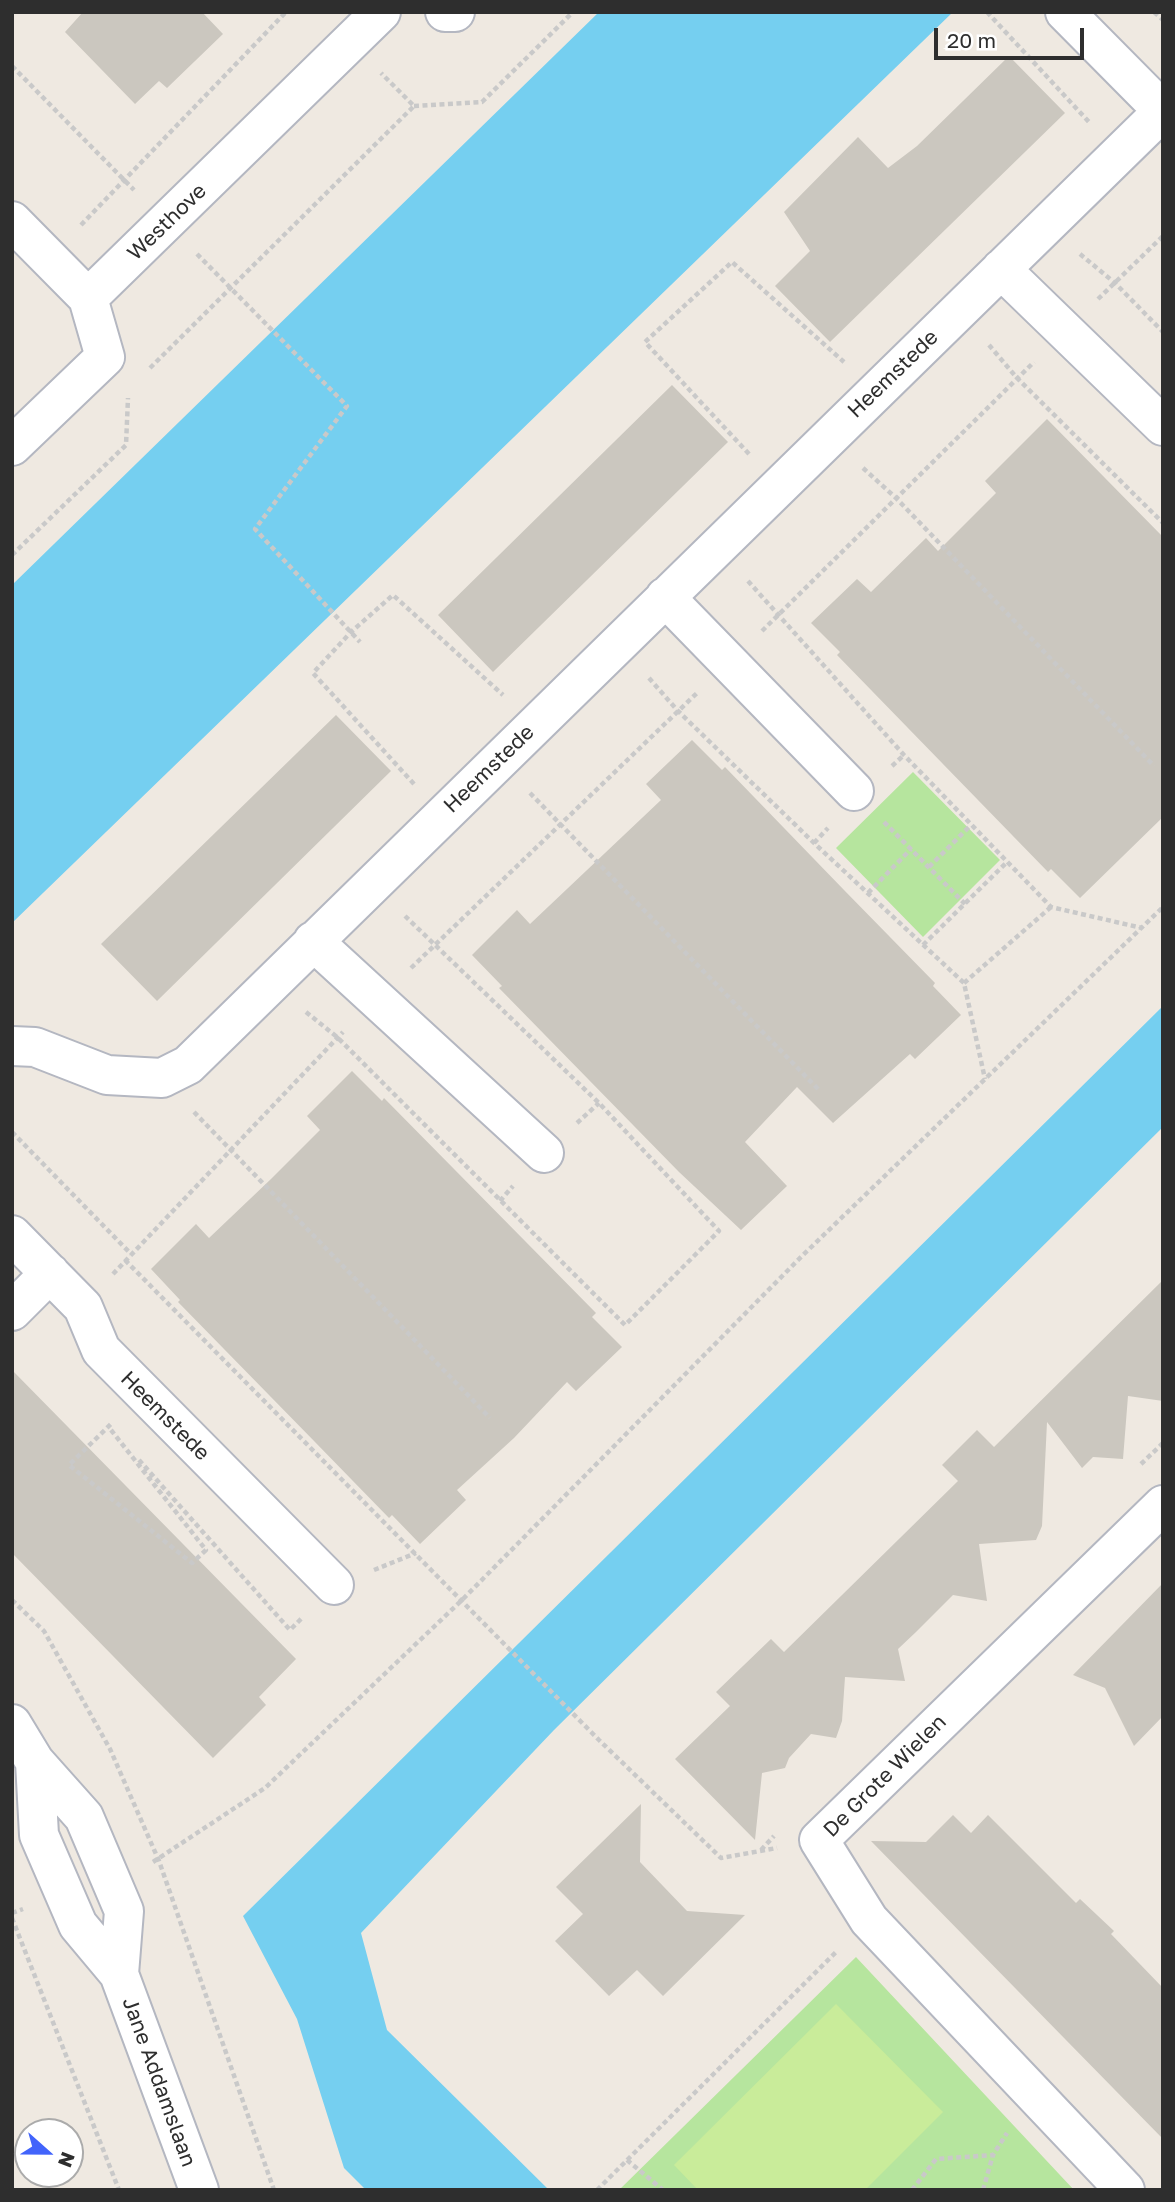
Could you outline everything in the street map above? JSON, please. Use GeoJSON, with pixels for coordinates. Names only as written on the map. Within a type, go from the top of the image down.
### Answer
{"type":"FeatureCollection","features":[{"type":"Feature","properties":{"kind":"street","name":"Westhove"},"geometry":{"type":"LineString","coordinates":[[88,298],[381,12]]}},
{"type":"Feature","properties":{"kind":"street"},"geometry":{"type":"LineString","coordinates":[[445,12],[455,12]]}},
{"type":"Feature","properties":{"kind":"street"},"geometry":{"type":"LineString","coordinates":[[1065,12],[1163,111]]}},
{"type":"Feature","properties":{"kind":"street","name":"Heemstede"},"geometry":{"type":"LineString","coordinates":[[12,1046],[35,1047],[107,1075],[162,1078],[188,1065],[1163,111]]}},
{"type":"Feature","properties":{"kind":"street"},"geometry":{"type":"LineString","coordinates":[[12,221],[88,298],[105,357],[12,446]]}},
{"type":"Feature","properties":{"kind":"street"},"geometry":{"type":"LineString","coordinates":[[1001,270],[1163,426]]}},
{"type":"Feature","properties":{"kind":"street"},"geometry":{"type":"LineString","coordinates":[[665,597],[866,803]]}},
{"type":"Feature","properties":{"kind":"street"},"geometry":{"type":"LineString","coordinates":[[313,941],[544,1153]]}},
{"type":"Feature","properties":{"kind":"street","name":"Heemstede"},"geometry":{"type":"LineString","coordinates":[[12,1235],[83,1307],[101,1350],[334,1586]]}},
{"type":"Feature","properties":{"kind":"street"},"geometry":{"type":"LineString","coordinates":[[12,1311],[50,1273]]}},
{"type":"Feature","properties":{"kind":"street","name":"De Grote Wielen"},"geometry":{"type":"LineString","coordinates":[[1125,2190],[869,1920],[819,1840],[1160,1511]]}},
{"type":"Feature","properties":{"kind":"street","name":"Jane Addamslaan"},"geometry":{"type":"LineString","coordinates":[[12,1724],[35,1762],[84,1816],[124,1911],[119,1974],[199,2190]]}},
{"type":"Feature","properties":{"kind":"path"},"geometry":{"type":"LineString","coordinates":[[48,257],[125,181],[286,12]]}},
{"type":"Feature","properties":{"kind":"path"},"geometry":{"type":"LineString","coordinates":[[128,390],[414,106],[482,102],[573,12]]}},
{"type":"Feature","properties":{"kind":"path"},"geometry":{"type":"LineString","coordinates":[[987,12],[1119,154]]}},
{"type":"Feature","properties":{"kind":"path"},"geometry":{"type":"LineString","coordinates":[[1154,12],[1163,20]]}},
{"type":"Feature","properties":{"kind":"path"},"geometry":{"type":"LineString","coordinates":[[350,42],[414,106]]}},
{"type":"Feature","properties":{"kind":"path"},"geometry":{"type":"LineString","coordinates":[[12,66],[328,384],[347,407],[255,529],[360,642]]}},
{"type":"Feature","properties":{"kind":"path"},"geometry":{"type":"LineString","coordinates":[[1046,225],[1115,283],[1163,332]]}},
{"type":"Feature","properties":{"kind":"path"},"geometry":{"type":"LineString","coordinates":[[83,1307],[337,1037],[677,710],[730,663],[1163,236]]}},
{"type":"Feature","properties":{"kind":"path"},"geometry":{"type":"LineString","coordinates":[[779,486],[645,342],[732,262],[876,391]]}},
{"type":"Feature","properties":{"kind":"path"},"geometry":{"type":"LineString","coordinates":[[959,310],[1017,378],[1163,523]]}},
{"type":"Feature","properties":{"kind":"path"},"geometry":{"type":"LineString","coordinates":[[12,555],[126,445],[128,390],[105,357]]}},
{"type":"Feature","properties":{"kind":"path"},"geometry":{"type":"LineString","coordinates":[[829,437],[896,498],[1154,766]]}},
{"type":"Feature","properties":{"kind":"path"},"geometry":{"type":"LineString","coordinates":[[716,548],[1051,908],[1142,928]]}},
{"type":"Feature","properties":{"kind":"path"},"geometry":{"type":"LineString","coordinates":[[442,815],[313,673],[351,632],[393,595],[535,724]]}},
{"type":"Feature","properties":{"kind":"path"},"geometry":{"type":"LineString","coordinates":[[618,643],[677,710],[964,983],[985,1079]]}},
{"type":"Feature","properties":{"kind":"path"},"geometry":{"type":"LineString","coordinates":[[498,759],[819,1090]]}},
{"type":"Feature","properties":{"kind":"path"},"geometry":{"type":"LineString","coordinates":[[866,803],[965,904]]}},
{"type":"Feature","properties":{"kind":"path"},"geometry":{"type":"LineString","coordinates":[[929,867],[971,825]]}},
{"type":"Feature","properties":{"kind":"path"},"geometry":{"type":"LineString","coordinates":[[868,893],[911,849]]}},
{"type":"Feature","properties":{"kind":"path"},"geometry":{"type":"LineString","coordinates":[[923,945],[1007,862]]}},
{"type":"Feature","properties":{"kind":"path"},"geometry":{"type":"LineString","coordinates":[[159,1861],[264,1788],[462,1600],[802,1256],[1163,907]]}},
{"type":"Feature","properties":{"kind":"path"},"geometry":{"type":"LineString","coordinates":[[964,983],[1051,908]]}},
{"type":"Feature","properties":{"kind":"path"},"geometry":{"type":"LineString","coordinates":[[12,1132],[131,1254]]}},
{"type":"Feature","properties":{"kind":"path"},"geometry":{"type":"LineString","coordinates":[[230,1150],[490,1418]]}},
{"type":"Feature","properties":{"kind":"path"},"geometry":{"type":"LineString","coordinates":[[125,1260],[599,1740],[721,1858],[819,1840]]}},
{"type":"Feature","properties":{"kind":"path"},"geometry":{"type":"LineString","coordinates":[[109,1426],[290,1630],[334,1586]]}},
{"type":"Feature","properties":{"kind":"path"},"geometry":{"type":"LineString","coordinates":[[109,1426],[206,1550],[191,1563],[69,1465],[109,1426]]}},
{"type":"Feature","properties":{"kind":"path"},"geometry":{"type":"LineString","coordinates":[[12,1918],[119,2190]]}},
{"type":"Feature","properties":{"kind":"path"},"geometry":{"type":"LineString","coordinates":[[597,2190],[869,1920]]}},
{"type":"Feature","properties":{"kind":"path"},"geometry":{"type":"LineString","coordinates":[[983,2190],[993,2155],[1033,2093]]}},
{"type":"Feature","properties":{"kind":"path"},"geometry":{"type":"LineString","coordinates":[[912,2190],[936,2159],[993,2155]]}},
{"type":"Feature","properties":{"kind":"path"},"geometry":{"type":"LineString","coordinates":[[627,2160],[663,2190]]}},
{"type":"Feature","properties":{"kind":"green space"},"geometry":{"type":"Polygon","coordinates":[[[913,772],[1000,860],[923,937],[836,848],[913,772]]]}},
{"type":"Feature","properties":{"kind":"green space"},"geometry":{"type":"Polygon","coordinates":[[[856,1957],[1074,2190],[619,2190],[856,1957]]]}},
{"type":"Feature","properties":{"kind":"green space"},"geometry":{"type":"Polygon","coordinates":[[[836,2004],[943,2112],[865,2190],[698,2190],[674,2165],[836,2004]]]}},
{"type":"Feature","properties":{"kind":"water"},"geometry":{"type":"Polygon","coordinates":[[[599,12],[953,12],[12,923],[12,585],[599,12]]]}},
{"type":"Feature","properties":{"kind":"water"},"geometry":{"type":"Polygon","coordinates":[[[1163,1006],[1163,1127],[554,1730],[361,1933],[387,2030],[549,2190],[366,2190],[344,2168],[297,2019],[243,1916],[1163,1006]]]}},
{"type":"Feature","properties":{"kind":"building"},"geometry":{"type":"Polygon","coordinates":[[[83,12],[202,12],[223,34],[167,88],[159,81],[135,104],[65,32],[83,12]]]}},
{"type":"Feature","properties":{"kind":"building"},"geometry":{"type":"Polygon","coordinates":[[[1009,56],[1065,113],[830,342],[775,286],[810,251],[784,212],[858,137],[888,168],[917,146],[1009,56]]]}},
{"type":"Feature","properties":{"kind":"building"},"geometry":{"type":"Polygon","coordinates":[[[672,385],[728,442],[493,672],[438,615],[672,385]]]}},
{"type":"Feature","properties":{"kind":"building"},"geometry":{"type":"Polygon","coordinates":[[[1047,419],[1163,537],[1163,817],[1080,898],[1051,869],[1048,872],[837,655],[840,652],[811,623],[857,579],[871,592],[926,538],[938,551],[996,493],[985,481],[1047,419]]]}},
{"type":"Feature","properties":{"kind":"building"},"geometry":{"type":"Polygon","coordinates":[[[336,715],[391,771],[157,1001],[101,944],[336,715]]]}},
{"type":"Feature","properties":{"kind":"building"},"geometry":{"type":"Polygon","coordinates":[[[692,740],[722,770],[725,767],[935,983],[933,986],[961,1015],[915,1059],[910,1054],[833,1123],[797,1087],[745,1142],[787,1186],[741,1230],[679,1172],[499,988],[502,986],[472,955],[517,910],[530,924],[661,800],[646,784],[692,740]]]}},
{"type":"Feature","properties":{"kind":"building"},"geometry":{"type":"Polygon","coordinates":[[[352,1071],[382,1101],[384,1098],[596,1313],[592,1317],[622,1347],[576,1391],[567,1382],[514,1438],[457,1490],[466,1500],[420,1544],[392,1515],[389,1518],[178,1302],[180,1300],[151,1269],[196,1224],[209,1238],[271,1179],[320,1130],[307,1116],[352,1071]]]}},
{"type":"Feature","properties":{"kind":"building"},"geometry":{"type":"Polygon","coordinates":[[[1163,1280],[1163,1401],[1128,1396],[1123,1459],[1093,1457],[1082,1468],[1047,1422],[1042,1526],[1036,1540],[979,1544],[987,1601],[953,1595],[898,1649],[905,1681],[845,1677],[842,1721],[836,1738],[811,1734],[789,1758],[785,1768],[762,1773],[755,1840],[675,1759],[730,1706],[716,1692],[771,1639],[784,1652],[958,1481],[942,1465],[977,1430],[994,1447],[1163,1280]]]}},
{"type":"Feature","properties":{"kind":"building"},"geometry":{"type":"Polygon","coordinates":[[[12,1370],[296,1659],[259,1697],[266,1705],[213,1758],[12,1553],[12,1370]]]}},
{"type":"Feature","properties":{"kind":"building"},"geometry":{"type":"Polygon","coordinates":[[[1163,1583],[1163,1716],[1134,1746],[1105,1688],[1073,1675],[1163,1583]]]}},
{"type":"Feature","properties":{"kind":"building"},"geometry":{"type":"Polygon","coordinates":[[[641,1804],[640,1862],[687,1911],[745,1915],[663,1996],[637,1970],[609,1996],[555,1941],[583,1914],[556,1887],[641,1804]]]}},
{"type":"Feature","properties":{"kind":"building"},"geometry":{"type":"Polygon","coordinates":[[[953,1815],[971,1833],[988,1815],[1076,1903],[1080,1899],[1114,1931],[1111,1934],[1163,1988],[1163,2139],[871,1841],[926,1842],[953,1815]]]}}]}
